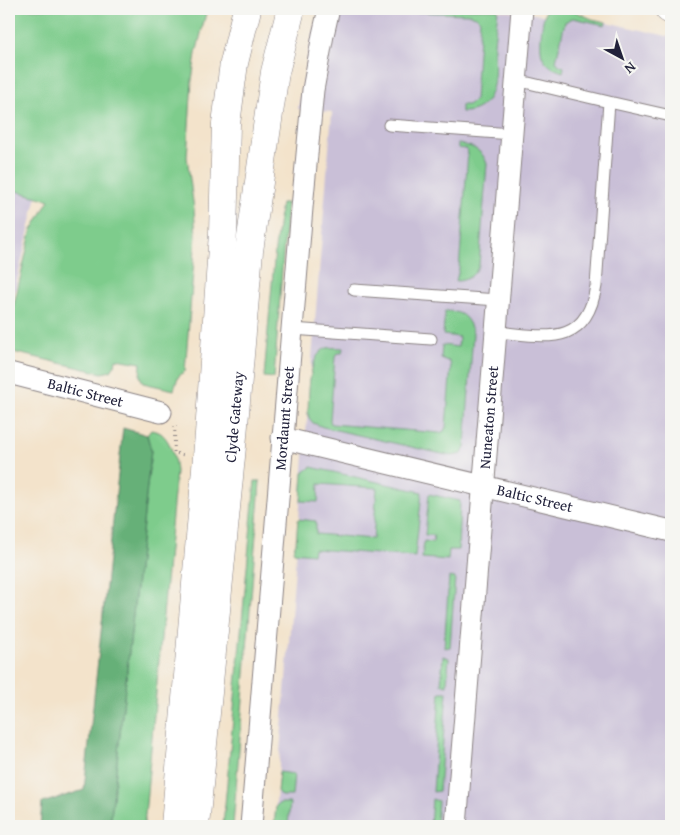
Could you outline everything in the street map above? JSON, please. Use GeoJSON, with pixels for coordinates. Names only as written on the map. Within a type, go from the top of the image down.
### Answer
{"type":"FeatureCollection","features":[{"type":"Feature","properties":{"kind":"main road","name":"Clyde Gateway"},"geometry":{"type":"LineString","coordinates":[[175,826],[210,424],[223,233],[226,124],[234,63],[247,9]]}},
{"type":"Feature","properties":{"kind":"main road","name":"Clyde Gateway"},"geometry":{"type":"LineString","coordinates":[[195,826],[249,251],[276,72],[290,9]]}},
{"type":"Feature","properties":{"kind":"street","name":"Nuneaton Street"},"geometry":{"type":"LineString","coordinates":[[456,826],[522,9]]}},
{"type":"Feature","properties":{"kind":"street","name":"Mordaunt Street"},"geometry":{"type":"LineString","coordinates":[[251,826],[282,438],[314,90],[322,35],[328,12]]}},
{"type":"Feature","properties":{"kind":"street","name":"Baltic Street"},"geometry":{"type":"LineString","coordinates":[[9,373],[161,412]]}},
{"type":"Feature","properties":{"kind":"street","name":"Baltic Street"},"geometry":{"type":"LineString","coordinates":[[282,438],[671,531]]}},
{"type":"Feature","properties":{"kind":"lane"},"geometry":{"type":"LineString","coordinates":[[516,80],[671,116]]}},
{"type":"Feature","properties":{"kind":"lane"},"geometry":{"type":"LineString","coordinates":[[496,332],[542,336],[565,334],[580,324],[590,310],[596,286],[609,102]]}},
{"type":"Feature","properties":{"kind":"lane"},"geometry":{"type":"LineString","coordinates":[[389,125],[512,134]]}},
{"type":"Feature","properties":{"kind":"lane"},"geometry":{"type":"LineString","coordinates":[[354,290],[498,300]]}},
{"type":"Feature","properties":{"kind":"lane"},"geometry":{"type":"LineString","coordinates":[[292,330],[431,339]]}},
{"type":"Feature","properties":{"kind":"shaded area"},"geometry":{"type":"Polygon","coordinates":[[[323,9],[490,9],[606,22],[671,37],[671,826],[274,826],[332,112],[298,109],[309,49],[316,24],[323,9]]]}},
{"type":"Feature","properties":{"kind":"shaded area"},"geometry":{"type":"Polygon","coordinates":[[[9,180],[39,187],[9,315],[9,180]]]}},
{"type":"Feature","properties":{"kind":"green space"},"geometry":{"type":"Polygon","coordinates":[[[9,9],[207,9],[192,80],[187,157],[196,236],[185,371],[178,377],[174,390],[143,383],[140,376],[141,363],[116,359],[111,371],[102,373],[9,351],[9,326],[31,232],[49,200],[9,189],[9,9]]]}},
{"type":"Feature","properties":{"kind":"green space"},"geometry":{"type":"Polygon","coordinates":[[[416,9],[498,9],[494,44],[493,84],[491,93],[480,107],[472,111],[461,112],[461,105],[468,105],[475,100],[480,20],[476,16],[469,14],[416,12],[416,9]]]}},
{"type":"Feature","properties":{"kind":"green space"},"geometry":{"type":"Polygon","coordinates":[[[547,9],[570,9],[592,19],[606,22],[605,25],[573,18],[565,22],[556,61],[564,67],[563,72],[550,66],[542,55],[542,31],[547,9]]]}},
{"type":"Feature","properties":{"kind":"green space"},"geometry":{"type":"Polygon","coordinates":[[[458,144],[476,149],[483,155],[487,164],[479,265],[470,277],[456,281],[459,269],[468,153],[466,149],[458,148],[458,144]]]}},
{"type":"Feature","properties":{"kind":"green space"},"geometry":{"type":"Polygon","coordinates":[[[281,203],[287,203],[274,378],[264,377],[281,203]]]}},
{"type":"Feature","properties":{"kind":"green space"},"geometry":{"type":"Polygon","coordinates":[[[445,311],[456,312],[464,316],[473,333],[465,447],[462,454],[451,456],[323,427],[313,423],[308,413],[312,367],[320,352],[327,348],[343,348],[342,353],[338,353],[335,357],[331,424],[440,433],[444,431],[446,427],[451,365],[449,361],[441,359],[442,345],[458,347],[459,337],[443,335],[445,311]]]}},
{"type":"Feature","properties":{"kind":"green space"},"geometry":{"type":"Polygon","coordinates":[[[123,428],[147,435],[151,450],[110,826],[40,826],[42,803],[84,790],[123,428]]]}},
{"type":"Feature","properties":{"kind":"green space"},"geometry":{"type":"Polygon","coordinates":[[[151,430],[161,433],[171,447],[176,472],[144,826],[110,826],[151,450],[147,435],[151,430]]]}},
{"type":"Feature","properties":{"kind":"green space"},"geometry":{"type":"Polygon","coordinates":[[[311,467],[422,492],[415,557],[314,549],[313,554],[294,552],[298,519],[316,521],[316,534],[373,539],[377,488],[319,484],[318,502],[301,501],[303,473],[311,467]]]}},
{"type":"Feature","properties":{"kind":"green space"},"geometry":{"type":"Polygon","coordinates":[[[255,481],[260,481],[233,826],[223,826],[255,481]]]}},
{"type":"Feature","properties":{"kind":"green space"},"geometry":{"type":"Polygon","coordinates":[[[429,494],[460,501],[458,550],[449,550],[448,560],[422,558],[424,541],[433,542],[434,535],[425,535],[429,494]]]}},
{"type":"Feature","properties":{"kind":"green space"},"geometry":{"type":"Polygon","coordinates":[[[449,577],[455,578],[450,647],[444,648],[449,577]]]}},
{"type":"Feature","properties":{"kind":"green space"},"geometry":{"type":"Polygon","coordinates":[[[443,656],[449,658],[447,685],[441,684],[443,656]]]}},
{"type":"Feature","properties":{"kind":"green space"},"geometry":{"type":"Polygon","coordinates":[[[440,692],[447,692],[439,791],[433,792],[440,692]]]}},
{"type":"Feature","properties":{"kind":"green space"},"geometry":{"type":"Polygon","coordinates":[[[279,772],[294,774],[292,796],[281,796],[277,791],[279,772]]]}},
{"type":"Feature","properties":{"kind":"green space"},"geometry":{"type":"Polygon","coordinates":[[[432,799],[438,801],[436,826],[430,826],[432,799]]]}},
{"type":"Feature","properties":{"kind":"green space"},"geometry":{"type":"Polygon","coordinates":[[[280,803],[290,803],[288,826],[274,826],[276,806],[280,803]]]}}]}
